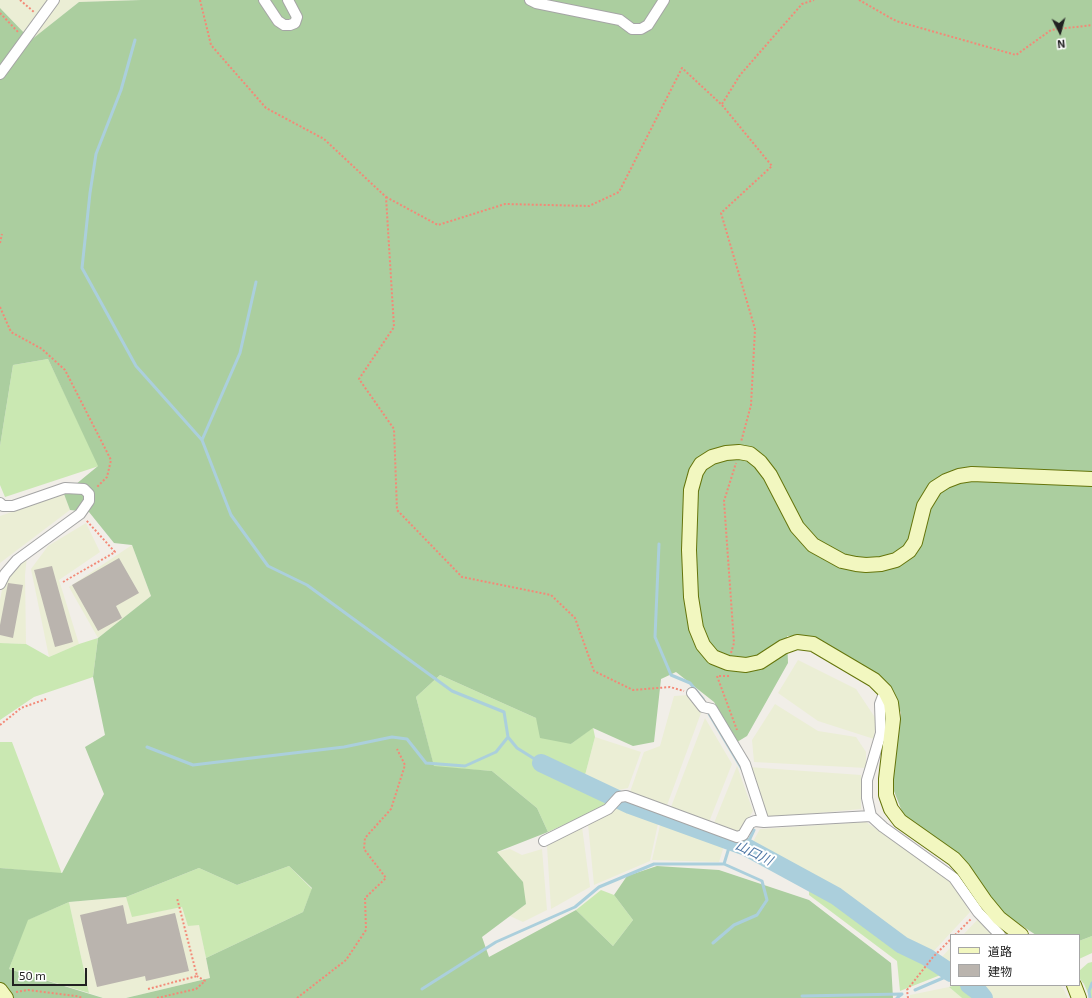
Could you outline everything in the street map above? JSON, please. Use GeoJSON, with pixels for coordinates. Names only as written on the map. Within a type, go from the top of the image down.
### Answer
{"type":"FeatureCollection","features":[{"type":"Feature","properties":{"kind":"street"},"geometry":{"type":"LineString","coordinates":[[0,74],[54,0]]}},
{"type":"Feature","properties":{"kind":"street"},"geometry":{"type":"LineString","coordinates":[[264,0],[278,20],[284,25],[290,25],[295,23],[297,17],[288,0]]}},
{"type":"Feature","properties":{"kind":"street"},"geometry":{"type":"LineString","coordinates":[[530,0],[536,3],[620,20],[632,29],[641,29],[648,25],[664,0]]}},
{"type":"Feature","properties":{"kind":"street"},"geometry":{"type":"LineString","coordinates":[[1020,934],[1000,918],[985,901],[963,869],[954,859],[900,821],[892,809],[886,794],[886,779],[893,719],[891,703],[885,691],[874,680],[813,644],[797,642],[783,647],[760,662],[729,670],[713,657],[703,645],[696,628],[691,598],[689,550],[691,490],[696,472],[701,464],[712,457],[726,453],[739,452],[750,454],[760,462],[770,475],[797,527],[813,545],[842,561],[856,564],[881,564],[896,560],[909,550],[915,542],[924,506],[929,496],[935,488],[946,481],[959,476],[972,474],[1092,479]]}},
{"type":"Feature","properties":{"kind":"street"},"geometry":{"type":"LineString","coordinates":[[0,503],[3,506],[13,506],[65,488],[84,489],[89,494],[89,501],[80,514],[17,560],[5,574],[0,584]]}},
{"type":"Feature","properties":{"kind":"street"},"geometry":{"type":"LineString","coordinates":[[885,691],[880,704],[881,733],[867,780],[866,798],[871,816],[883,827],[954,878],[978,912],[999,934]]}},
{"type":"Feature","properties":{"kind":"street"},"geometry":{"type":"LineString","coordinates":[[692,693],[703,707],[712,709],[745,764],[764,822]]}},
{"type":"Feature","properties":{"kind":"street"},"geometry":{"type":"LineString","coordinates":[[544,841],[608,809],[616,801],[626,796],[737,837],[743,835],[750,823],[755,821],[764,822],[871,816]]}},
{"type":"Feature","properties":{"kind":"path"},"geometry":{"type":"LineString","coordinates":[[20,0],[40,18]]}},
{"type":"Feature","properties":{"kind":"path"},"geometry":{"type":"LineString","coordinates":[[200,0],[211,45],[266,108],[324,140],[386,197],[438,225],[505,204],[589,206],[619,192],[682,68],[722,104],[772,166],[721,213],[755,329],[751,405],[724,501],[734,642],[729,670],[717,676],[738,735]]}},
{"type":"Feature","properties":{"kind":"path"},"geometry":{"type":"LineString","coordinates":[[722,104],[740,75],[802,4],[814,0]]}},
{"type":"Feature","properties":{"kind":"path"},"geometry":{"type":"LineString","coordinates":[[859,0],[896,21],[1016,55],[1050,30],[1092,25]]}},
{"type":"Feature","properties":{"kind":"path"},"geometry":{"type":"LineString","coordinates":[[0,13],[25,40]]}},
{"type":"Feature","properties":{"kind":"path"},"geometry":{"type":"LineString","coordinates":[[386,197],[394,326],[359,379],[394,429],[397,510],[462,577],[551,595],[575,618],[594,670],[633,690],[670,687],[692,693]]}},
{"type":"Feature","properties":{"kind":"path"},"geometry":{"type":"LineString","coordinates":[[0,243],[2,234]]}},
{"type":"Feature","properties":{"kind":"path"},"geometry":{"type":"LineString","coordinates":[[0,307],[11,332],[42,349],[65,370],[111,460],[107,477],[89,494]]}},
{"type":"Feature","properties":{"kind":"path"},"geometry":{"type":"LineString","coordinates":[[63,582],[115,552],[80,514]]}},
{"type":"Feature","properties":{"kind":"path"},"geometry":{"type":"LineString","coordinates":[[0,725],[21,708],[46,699]]}},
{"type":"Feature","properties":{"kind":"path"},"geometry":{"type":"LineString","coordinates":[[297,998],[346,960],[366,930],[365,898],[386,878],[364,849],[365,838],[391,809],[405,765],[398,749]]}},
{"type":"Feature","properties":{"kind":"path"},"geometry":{"type":"LineString","coordinates":[[157,998],[196,989],[205,981],[197,976],[177,898]]}},
{"type":"Feature","properties":{"kind":"path"},"geometry":{"type":"LineString","coordinates":[[956,934],[978,912]]}},
{"type":"Feature","properties":{"kind":"path"},"geometry":{"type":"LineString","coordinates":[[908,998],[907,990],[933,957],[950,940]]}},
{"type":"Feature","properties":{"kind":"path"},"geometry":{"type":"LineString","coordinates":[[148,989],[197,976]]}},
{"type":"Feature","properties":{"kind":"path"},"geometry":{"type":"LineString","coordinates":[[3,994],[28,990],[83,998]]}},
{"type":"Feature","properties":{"kind":"green space"},"geometry":{"type":"Polygon","coordinates":[[[0,0],[141,0],[79,2],[31,40],[0,8],[0,0]]]}},
{"type":"Feature","properties":{"kind":"green space"},"geometry":{"type":"Polygon","coordinates":[[[141,0],[1092,0],[1092,936],[1080,941],[1080,934],[1034,934],[1004,914],[962,858],[903,814],[892,786],[901,713],[887,682],[816,637],[787,636],[788,663],[747,736],[737,742],[714,702],[676,672],[661,679],[654,742],[633,746],[593,728],[571,744],[540,738],[536,718],[440,675],[416,697],[434,766],[492,771],[537,808],[548,832],[497,852],[523,882],[526,904],[482,937],[489,957],[576,910],[613,946],[633,920],[614,895],[627,876],[657,866],[719,870],[809,900],[891,963],[893,998],[126,998],[210,978],[206,958],[303,912],[312,888],[289,866],[237,885],[199,868],[126,897],[69,902],[28,920],[9,969],[103,998],[0,998],[0,868],[62,873],[104,794],[85,747],[105,735],[93,677],[98,638],[151,596],[132,545],[114,543],[89,512],[70,510],[64,494],[98,466],[48,359],[13,365],[0,446],[0,8],[31,40],[79,2],[141,0]]]}},
{"type":"Feature","properties":{"kind":"green space"},"geometry":{"type":"Polygon","coordinates":[[[48,359],[99,466],[5,497],[0,485],[0,446],[13,365],[48,359]]]}},
{"type":"Feature","properties":{"kind":"green space"},"geometry":{"type":"Polygon","coordinates":[[[64,494],[70,510],[0,563],[0,516],[64,494]]]}},
{"type":"Feature","properties":{"kind":"green space"},"geometry":{"type":"Polygon","coordinates":[[[86,523],[100,552],[59,580],[79,644],[49,657],[31,569],[48,546],[86,523]]]}},
{"type":"Feature","properties":{"kind":"green space"},"geometry":{"type":"Polygon","coordinates":[[[132,545],[151,596],[98,638],[69,587],[132,545]]]}},
{"type":"Feature","properties":{"kind":"green space"},"geometry":{"type":"Polygon","coordinates":[[[27,556],[25,575],[26,644],[0,643],[0,600],[3,585],[27,556]]]}},
{"type":"Feature","properties":{"kind":"green space"},"geometry":{"type":"Polygon","coordinates":[[[98,638],[93,677],[34,697],[0,720],[0,643],[26,644],[49,657],[79,644],[98,638]]]}},
{"type":"Feature","properties":{"kind":"green space"},"geometry":{"type":"Polygon","coordinates":[[[798,660],[856,689],[876,719],[874,739],[818,721],[778,693],[798,660]]]}},
{"type":"Feature","properties":{"kind":"green space"},"geometry":{"type":"Polygon","coordinates":[[[440,675],[536,718],[571,744],[593,727],[595,737],[584,779],[614,791],[603,807],[548,832],[537,808],[492,771],[434,767],[416,697],[440,675]]]}},
{"type":"Feature","properties":{"kind":"green space"},"geometry":{"type":"Polygon","coordinates":[[[688,695],[701,713],[666,808],[630,792],[644,752],[660,746],[674,696],[688,695]]]}},
{"type":"Feature","properties":{"kind":"green space"},"geometry":{"type":"Polygon","coordinates":[[[775,704],[818,731],[856,737],[866,752],[866,768],[754,762],[752,740],[775,704]]]}},
{"type":"Feature","properties":{"kind":"green space"},"geometry":{"type":"Polygon","coordinates":[[[705,718],[732,764],[709,822],[671,807],[705,718]]]}},
{"type":"Feature","properties":{"kind":"green space"},"geometry":{"type":"Polygon","coordinates":[[[595,737],[641,752],[628,788],[614,791],[584,779],[595,737]]]}},
{"type":"Feature","properties":{"kind":"green space"},"geometry":{"type":"Polygon","coordinates":[[[0,742],[12,742],[62,874],[0,868],[0,742]]]}},
{"type":"Feature","properties":{"kind":"green space"},"geometry":{"type":"Polygon","coordinates":[[[737,766],[753,811],[740,832],[714,823],[737,766]]]}},
{"type":"Feature","properties":{"kind":"green space"},"geometry":{"type":"Polygon","coordinates":[[[748,767],[861,775],[861,809],[766,818],[748,767]]]}},
{"type":"Feature","properties":{"kind":"green space"},"geometry":{"type":"Polygon","coordinates":[[[619,807],[659,819],[650,861],[594,885],[588,824],[619,807]]]}},
{"type":"Feature","properties":{"kind":"green space"},"geometry":{"type":"Polygon","coordinates":[[[661,821],[706,836],[706,840],[724,846],[719,862],[652,860],[661,821]]]}},
{"type":"Feature","properties":{"kind":"green space"},"geometry":{"type":"Polygon","coordinates":[[[866,822],[951,880],[970,912],[932,953],[905,943],[838,891],[751,845],[760,829],[866,822]]]}},
{"type":"Feature","properties":{"kind":"green space"},"geometry":{"type":"Polygon","coordinates":[[[582,827],[590,887],[551,909],[547,846],[582,827]]]}},
{"type":"Feature","properties":{"kind":"green space"},"geometry":{"type":"Polygon","coordinates":[[[510,849],[522,855],[542,849],[547,910],[523,922],[510,916],[526,904],[497,852],[510,849]]]}},
{"type":"Feature","properties":{"kind":"green space"},"geometry":{"type":"Polygon","coordinates":[[[289,866],[312,889],[303,912],[206,958],[199,925],[188,926],[182,907],[132,917],[126,897],[199,868],[237,885],[289,866]]]}},
{"type":"Feature","properties":{"kind":"green space"},"geometry":{"type":"Polygon","coordinates":[[[809,888],[831,899],[894,948],[943,974],[900,991],[897,961],[809,895],[809,888]]]}},
{"type":"Feature","properties":{"kind":"green space"},"geometry":{"type":"Polygon","coordinates":[[[601,890],[614,895],[633,920],[613,946],[576,910],[601,890]]]}},
{"type":"Feature","properties":{"kind":"green space"},"geometry":{"type":"Polygon","coordinates":[[[126,897],[133,916],[182,907],[199,924],[210,978],[126,998],[103,998],[89,993],[69,902],[126,897]]]}},
{"type":"Feature","properties":{"kind":"green space"},"geometry":{"type":"Polygon","coordinates":[[[69,902],[89,993],[9,969],[27,920],[69,902]]]}},
{"type":"Feature","properties":{"kind":"green space"},"geometry":{"type":"Polygon","coordinates":[[[978,919],[993,934],[964,934],[978,919]]]}},
{"type":"Feature","properties":{"kind":"green space"},"geometry":{"type":"Polygon","coordinates":[[[1092,936],[1092,953],[1080,959],[1080,941],[1092,936]]]}},
{"type":"Feature","properties":{"kind":"green space"},"geometry":{"type":"Polygon","coordinates":[[[950,948],[950,965],[941,958],[950,948]]]}},
{"type":"Feature","properties":{"kind":"green space"},"geometry":{"type":"Polygon","coordinates":[[[1092,962],[1092,998],[1090,998],[1084,984],[1080,979],[1080,970],[1088,963],[1092,962]]]}},
{"type":"Feature","properties":{"kind":"green space"},"geometry":{"type":"Polygon","coordinates":[[[964,986],[979,998],[962,998],[949,987],[964,986]]]}},
{"type":"Feature","properties":{"kind":"green space"},"geometry":{"type":"Polygon","coordinates":[[[979,986],[1061,986],[1068,998],[991,998],[986,991],[979,986]]]}},
{"type":"Feature","properties":{"kind":"green space"},"geometry":{"type":"Polygon","coordinates":[[[949,987],[962,998],[910,998],[910,995],[949,987]]]}},
{"type":"Feature","properties":{"kind":"building"},"geometry":{"type":"Polygon","coordinates":[[[119,558],[139,593],[116,606],[122,618],[98,631],[72,585],[119,558]]]}},
{"type":"Feature","properties":{"kind":"building"},"geometry":{"type":"Polygon","coordinates":[[[52,566],[73,642],[55,647],[34,570],[52,566]]]}},
{"type":"Feature","properties":{"kind":"building"},"geometry":{"type":"Polygon","coordinates":[[[8,583],[23,585],[13,638],[0,635],[0,625],[8,583]]]}},
{"type":"Feature","properties":{"kind":"building"},"geometry":{"type":"Polygon","coordinates":[[[123,905],[127,924],[175,913],[189,971],[146,981],[145,976],[97,987],[80,915],[123,905]]]}},
{"type":"Feature","properties":{"kind":"waterway"},"geometry":{"type":"LineString","coordinates":[[135,40],[121,90],[96,154],[90,193],[82,268],[136,366],[202,440],[231,515],[268,566],[307,585],[452,691],[504,712],[508,737],[517,748],[541,763]]}},
{"type":"Feature","properties":{"kind":"waterway"},"geometry":{"type":"LineString","coordinates":[[202,440],[240,353],[256,282]]}},
{"type":"Feature","properties":{"kind":"waterway"},"geometry":{"type":"LineString","coordinates":[[659,544],[655,637],[671,675],[690,683],[703,699]]}},
{"type":"Feature","properties":{"kind":"waterway"},"geometry":{"type":"LineString","coordinates":[[708,712],[742,769]]}},
{"type":"Feature","properties":{"kind":"waterway"},"geometry":{"type":"LineString","coordinates":[[147,747],[193,765],[344,747],[392,737],[407,739],[426,763],[465,766],[496,752],[508,737]]}},
{"type":"Feature","properties":{"kind":"waterway","name":"山口川"},"geometry":{"type":"LineString","coordinates":[[541,763],[630,805],[746,847],[836,896],[902,945],[927,957],[950,972]]}},
{"type":"Feature","properties":{"kind":"waterway"},"geometry":{"type":"LineString","coordinates":[[746,847],[754,830]]}},
{"type":"Feature","properties":{"kind":"waterway"},"geometry":{"type":"LineString","coordinates":[[422,989],[496,942],[575,907],[599,887],[654,864],[724,864],[731,841]]}},
{"type":"Feature","properties":{"kind":"waterway"},"geometry":{"type":"LineString","coordinates":[[713,943],[734,925],[757,915],[767,900],[762,881],[724,864]]}},
{"type":"Feature","properties":{"kind":"waterway"},"geometry":{"type":"LineString","coordinates":[[915,990],[943,978],[950,977]]}},
{"type":"Feature","properties":{"kind":"waterway"},"geometry":{"type":"LineString","coordinates":[[1090,998],[1089,991],[1092,983]]}},
{"type":"Feature","properties":{"kind":"waterway","name":"山口川"},"geometry":{"type":"LineString","coordinates":[[970,986],[984,998]]}},
{"type":"Feature","properties":{"kind":"waterway"},"geometry":{"type":"LineString","coordinates":[[802,996],[902,994],[897,998]]}}]}
